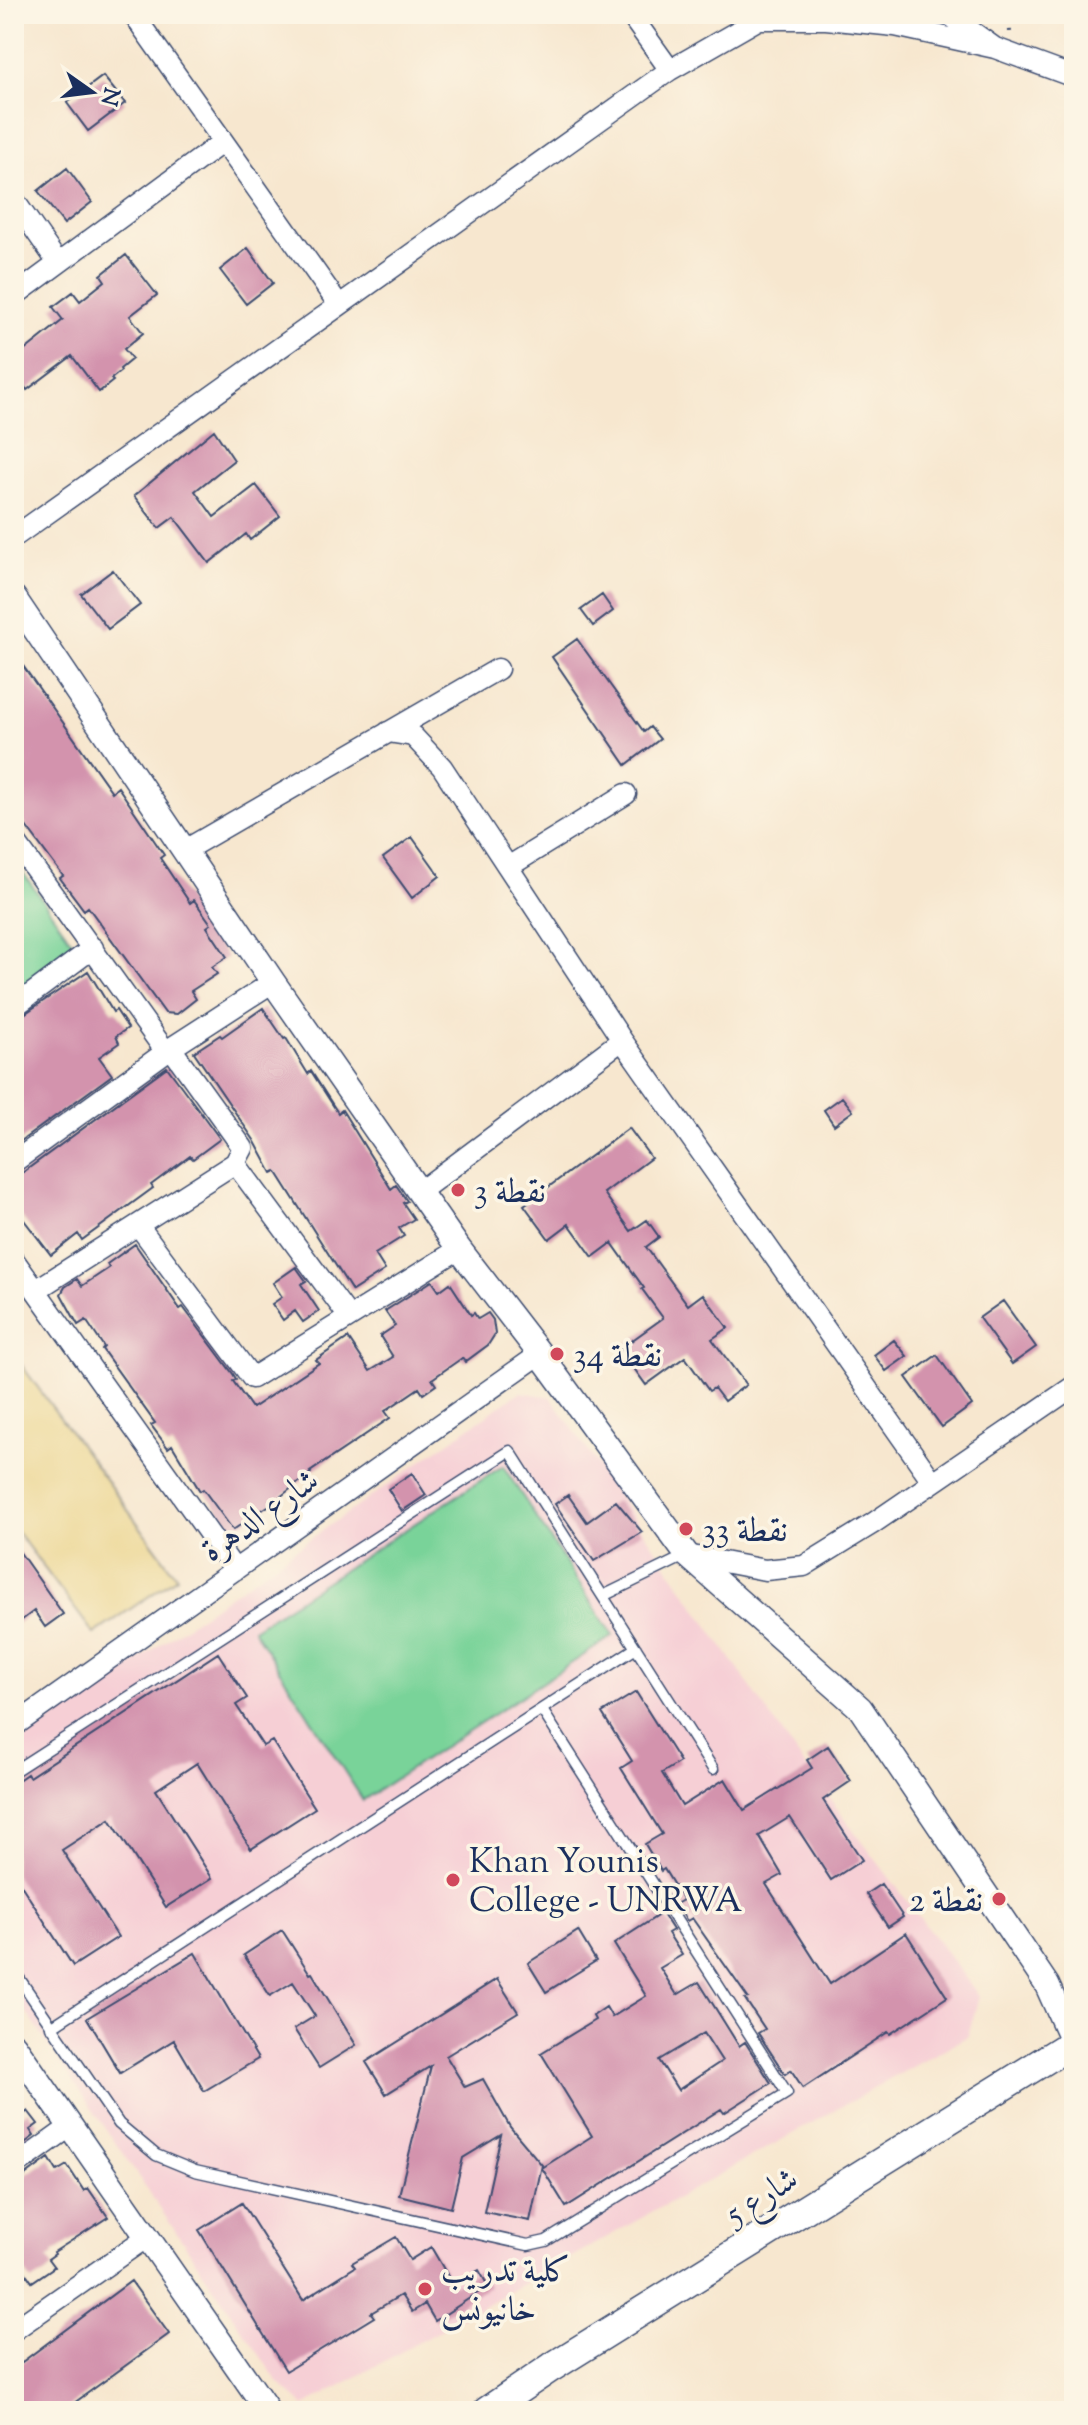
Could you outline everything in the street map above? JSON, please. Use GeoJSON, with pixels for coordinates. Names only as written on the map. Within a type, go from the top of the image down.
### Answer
{"type":"FeatureCollection","features":[{"type":"Feature","properties":{"kind":"main road","name":"شارع 5"},"geometry":{"type":"LineString","coordinates":[[487,2411],[552,2367],[1074,2045]]}},
{"type":"Feature","properties":{"kind":"street"},"geometry":{"type":"LineString","coordinates":[[133,14],[339,305]]}},
{"type":"Feature","properties":{"kind":"street"},"geometry":{"type":"LineString","coordinates":[[630,14],[670,70]]}},
{"type":"Feature","properties":{"kind":"street"},"geometry":{"type":"LineString","coordinates":[[948,14],[995,48]]}},
{"type":"Feature","properties":{"kind":"street"},"geometry":{"type":"LineString","coordinates":[[14,537],[670,70],[759,19],[826,19],[895,26],[995,48],[1074,77]]}},
{"type":"Feature","properties":{"kind":"street"},"geometry":{"type":"LineString","coordinates":[[14,296],[220,144]]}},
{"type":"Feature","properties":{"kind":"street"},"geometry":{"type":"LineString","coordinates":[[14,200],[58,263]]}},
{"type":"Feature","properties":{"kind":"street"},"geometry":{"type":"LineString","coordinates":[[14,598],[273,982],[459,1249],[687,1555],[860,1708],[1047,1985],[1074,2045]]}},
{"type":"Feature","properties":{"kind":"street"},"geometry":{"type":"LineString","coordinates":[[185,850],[498,669]]}},
{"type":"Feature","properties":{"kind":"street"},"geometry":{"type":"LineString","coordinates":[[388,732],[413,736],[442,767],[622,1040],[933,1482]]}},
{"type":"Feature","properties":{"kind":"street"},"geometry":{"type":"LineString","coordinates":[[508,867],[626,794]]}},
{"type":"Feature","properties":{"kind":"street"},"geometry":{"type":"LineString","coordinates":[[14,840],[243,1148],[235,1163],[36,1290]]}},
{"type":"Feature","properties":{"kind":"street"},"geometry":{"type":"LineString","coordinates":[[14,1007],[93,948]]}},
{"type":"Feature","properties":{"kind":"street"},"geometry":{"type":"LineString","coordinates":[[14,1162],[169,1050],[273,982]]}},
{"type":"Feature","properties":{"kind":"street"},"geometry":{"type":"LineString","coordinates":[[419,1192],[622,1040]]}},
{"type":"Feature","properties":{"kind":"street"},"geometry":{"type":"LineString","coordinates":[[235,1163],[349,1317]]}},
{"type":"Feature","properties":{"kind":"street"},"geometry":{"type":"LineString","coordinates":[[138,1225],[252,1378],[459,1249]]}},
{"type":"Feature","properties":{"kind":"street"},"geometry":{"type":"LineString","coordinates":[[14,1260],[235,1570]]}},
{"type":"Feature","properties":{"kind":"street","name":"شارع الدهرة"},"geometry":{"type":"LineString","coordinates":[[14,1726],[540,1354]]}},
{"type":"Feature","properties":{"kind":"street"},"geometry":{"type":"LineString","coordinates":[[687,1555],[765,1570],[804,1566],[1074,1386]]}},
{"type":"Feature","properties":{"kind":"street"},"geometry":{"type":"LineString","coordinates":[[14,2045],[268,2411]]}},
{"type":"Feature","properties":{"kind":"street"},"geometry":{"type":"LineString","coordinates":[[14,2167],[71,2126]]}},
{"type":"Feature","properties":{"kind":"street"},"geometry":{"type":"LineString","coordinates":[[14,2330],[147,2237]]}},
{"type":"Feature","properties":{"kind":"lane"},"geometry":{"type":"LineString","coordinates":[[14,1771],[510,1451],[713,1769]]}},
{"type":"Feature","properties":{"kind":"lane"},"geometry":{"type":"LineString","coordinates":[[603,1596],[687,1555]]}},
{"type":"Feature","properties":{"kind":"lane"},"geometry":{"type":"LineString","coordinates":[[51,2027],[636,1648]]}},
{"type":"Feature","properties":{"kind":"lane"},"geometry":{"type":"LineString","coordinates":[[14,1971],[119,2124],[156,2155],[195,2171],[528,2245],[546,2241],[787,2093],[542,1710]]}},
{"type":"Feature","properties":{"kind":"shaded area","name":"Khan Younis College - UNRWA"},"geometry":{"type":"Polygon","coordinates":[[[520,1392],[551,1397],[805,1766],[979,1996],[968,2036],[304,2406],[278,2382],[14,1994],[14,1747],[520,1392]]]}},
{"type":"Feature","properties":{"kind":"green space"},"geometry":{"type":"Polygon","coordinates":[[[14,860],[76,947],[17,994],[14,993],[14,860]]]}},
{"type":"Feature","properties":{"kind":"green space"},"geometry":{"type":"Polygon","coordinates":[[[503,1466],[613,1636],[363,1800],[253,1629],[503,1466]]]}},
{"type":"Feature","properties":{"kind":"sand"},"geometry":{"type":"Polygon","coordinates":[[[14,1355],[177,1577],[94,1634],[14,1528],[14,1355]]]}},
{"type":"Feature","properties":{"kind":"building"},"geometry":{"type":"Polygon","coordinates":[[[103,76],[125,103],[88,131],[67,103],[103,76]]]}},
{"type":"Feature","properties":{"kind":"building"},"geometry":{"type":"Polygon","coordinates":[[[67,168],[92,202],[64,224],[38,191],[67,168]]]}},
{"type":"Feature","properties":{"kind":"building"},"geometry":{"type":"Polygon","coordinates":[[[248,248],[273,283],[246,304],[220,270],[248,248]]]}},
{"type":"Feature","properties":{"kind":"building"},"geometry":{"type":"Polygon","coordinates":[[[126,255],[157,295],[130,316],[143,333],[124,349],[132,359],[99,392],[72,356],[27,390],[14,372],[14,359],[63,320],[53,307],[73,292],[80,301],[105,281],[101,275],[126,255]]]}},
{"type":"Feature","properties":{"kind":"building"},"geometry":{"type":"Polygon","coordinates":[[[214,430],[234,460],[195,491],[214,517],[256,485],[280,516],[250,540],[246,534],[209,563],[174,517],[159,528],[134,496],[214,430]]]}},
{"type":"Feature","properties":{"kind":"building"},"geometry":{"type":"Polygon","coordinates":[[[113,570],[140,605],[108,629],[81,594],[113,570]]]}},
{"type":"Feature","properties":{"kind":"building"},"geometry":{"type":"Polygon","coordinates":[[[602,595],[613,611],[593,626],[581,610],[602,595]]]}},
{"type":"Feature","properties":{"kind":"building"},"geometry":{"type":"Polygon","coordinates":[[[577,639],[644,732],[650,727],[660,739],[626,765],[552,657],[577,639]]]}},
{"type":"Feature","properties":{"kind":"building"},"geometry":{"type":"Polygon","coordinates":[[[14,653],[112,792],[118,787],[164,855],[160,858],[190,903],[194,900],[211,924],[207,927],[227,957],[212,967],[217,974],[191,991],[196,999],[177,1014],[165,1013],[88,907],[84,910],[60,878],[63,876],[14,810],[14,653]]]}},
{"type":"Feature","properties":{"kind":"building"},"geometry":{"type":"Polygon","coordinates":[[[412,837],[440,876],[412,898],[383,858],[412,837]]]}},
{"type":"Feature","properties":{"kind":"building"},"geometry":{"type":"Polygon","coordinates":[[[88,971],[113,1012],[116,1010],[128,1028],[116,1036],[119,1043],[99,1057],[112,1075],[14,1146],[14,1021],[88,971]]]}},
{"type":"Feature","properties":{"kind":"building"},"geometry":{"type":"Polygon","coordinates":[[[263,1008],[308,1074],[311,1071],[338,1113],[342,1110],[391,1189],[396,1185],[414,1219],[399,1228],[404,1236],[375,1254],[385,1270],[352,1291],[276,1171],[272,1173],[254,1140],[194,1052],[220,1035],[222,1037],[263,1008]]]}},
{"type":"Feature","properties":{"kind":"building"},"geometry":{"type":"Polygon","coordinates":[[[167,1067],[220,1139],[193,1159],[190,1156],[151,1185],[153,1188],[82,1240],[78,1234],[51,1255],[14,1207],[14,1175],[22,1173],[167,1067]]]}},
{"type":"Feature","properties":{"kind":"building"},"geometry":{"type":"Polygon","coordinates":[[[842,1097],[853,1111],[834,1125],[824,1110],[842,1097]]]}},
{"type":"Feature","properties":{"kind":"building"},"geometry":{"type":"Polygon","coordinates":[[[629,1128],[651,1158],[604,1193],[631,1231],[647,1220],[659,1237],[646,1247],[688,1305],[703,1294],[728,1328],[712,1339],[746,1385],[724,1401],[714,1388],[709,1391],[685,1357],[646,1385],[620,1349],[663,1318],[644,1288],[612,1243],[593,1257],[569,1224],[549,1239],[524,1205],[629,1128]]]}},
{"type":"Feature","properties":{"kind":"building"},"geometry":{"type":"Polygon","coordinates":[[[135,1244],[180,1309],[183,1307],[233,1374],[236,1379],[233,1381],[252,1408],[319,1363],[316,1360],[348,1338],[370,1371],[393,1357],[380,1336],[395,1326],[385,1311],[432,1281],[439,1291],[450,1283],[471,1315],[474,1313],[478,1319],[488,1313],[493,1320],[495,1334],[488,1345],[465,1362],[462,1358],[432,1379],[436,1385],[423,1394],[419,1388],[385,1411],[390,1418],[310,1472],[233,1530],[203,1489],[200,1491],[172,1445],[168,1448],[151,1425],[155,1423],[102,1349],[104,1347],[86,1320],[78,1325],[61,1294],[77,1279],[82,1286],[109,1268],[107,1264],[135,1244]]]}},
{"type":"Feature","properties":{"kind":"building"},"geometry":{"type":"Polygon","coordinates":[[[296,1267],[306,1281],[301,1284],[319,1311],[303,1322],[295,1311],[283,1320],[272,1304],[282,1297],[273,1283],[296,1267]]]}},
{"type":"Feature","properties":{"kind":"building"},"geometry":{"type":"Polygon","coordinates":[[[1003,1301],[1036,1347],[1012,1364],[979,1318],[1003,1301]]]}},
{"type":"Feature","properties":{"kind":"building"},"geometry":{"type":"Polygon","coordinates":[[[894,1340],[907,1356],[886,1371],[874,1355],[894,1340]]]}},
{"type":"Feature","properties":{"kind":"building"},"geometry":{"type":"Polygon","coordinates":[[[937,1355],[972,1405],[942,1427],[906,1377],[937,1355]]]}},
{"type":"Feature","properties":{"kind":"building"},"geometry":{"type":"Polygon","coordinates":[[[412,1473],[426,1495],[402,1511],[388,1489],[412,1473]]]}},
{"type":"Feature","properties":{"kind":"building"},"geometry":{"type":"Polygon","coordinates":[[[568,1495],[587,1522],[616,1501],[642,1532],[594,1561],[555,1504],[568,1495]]]}},
{"type":"Feature","properties":{"kind":"building"},"geometry":{"type":"Polygon","coordinates":[[[14,1544],[63,1614],[45,1627],[34,1611],[14,1626],[14,1544]]]}},
{"type":"Feature","properties":{"kind":"building"},"geometry":{"type":"Polygon","coordinates":[[[218,1653],[247,1698],[236,1705],[263,1746],[272,1741],[315,1808],[251,1849],[197,1763],[156,1790],[212,1878],[166,1907],[110,1819],[62,1850],[118,1937],[73,1966],[14,1874],[14,1783],[27,1774],[29,1777],[218,1653]]]}},
{"type":"Feature","properties":{"kind":"building"},"geometry":{"type":"Polygon","coordinates":[[[636,1692],[680,1762],[662,1773],[682,1806],[725,1779],[744,1810],[812,1768],[807,1760],[828,1746],[851,1781],[823,1800],[862,1860],[831,1880],[790,1817],[759,1836],[782,1875],[766,1884],[830,1984],[906,1933],[947,1997],[803,2088],[791,2070],[785,2074],[758,2033],[765,2029],[745,1999],[748,1998],[692,1918],[687,1921],[676,1904],[683,1900],[645,1844],[662,1834],[621,1768],[632,1761],[602,1713],[636,1692]]]}},
{"type":"Feature","properties":{"kind":"building"},"geometry":{"type":"Polygon","coordinates":[[[881,1884],[903,1917],[888,1927],[866,1894],[881,1884]]]}},
{"type":"Feature","properties":{"kind":"building"},"geometry":{"type":"Polygon","coordinates":[[[662,1913],[673,1930],[668,1933],[682,1955],[660,1968],[677,1995],[699,1982],[739,2046],[745,2042],[771,2083],[724,2113],[721,2109],[566,2207],[542,2168],[592,2136],[541,2053],[595,2020],[593,2016],[606,2007],[612,2017],[646,1996],[614,1944],[662,1913]],[[704,2033],[659,2060],[678,2090],[722,2061],[704,2033]]]}},
{"type":"Feature","properties":{"kind":"building"},"geometry":{"type":"Polygon","coordinates":[[[282,1930],[356,2045],[319,2068],[294,2029],[315,2016],[293,1982],[270,1996],[244,1955],[282,1930]]]}},
{"type":"Feature","properties":{"kind":"building"},"geometry":{"type":"Polygon","coordinates":[[[578,1931],[596,1961],[546,1992],[528,1963],[578,1931]]]}},
{"type":"Feature","properties":{"kind":"building"},"geometry":{"type":"Polygon","coordinates":[[[195,1953],[258,2059],[204,2091],[174,2040],[120,2073],[87,2018],[195,1953]]]}},
{"type":"Feature","properties":{"kind":"building"},"geometry":{"type":"Polygon","coordinates":[[[497,1979],[518,2012],[446,2056],[465,2087],[483,2079],[510,2127],[542,2165],[530,2221],[484,2212],[501,2135],[463,2158],[451,2208],[399,2195],[431,2066],[386,2094],[366,2062],[497,1979]]]}},
{"type":"Feature","properties":{"kind":"building"},"geometry":{"type":"Polygon","coordinates":[[[14,2106],[21,2116],[28,2111],[38,2124],[30,2130],[34,2136],[14,2151],[14,2106]]]}},
{"type":"Feature","properties":{"kind":"building"},"geometry":{"type":"Polygon","coordinates":[[[49,2158],[57,2171],[67,2165],[84,2191],[88,2188],[108,2217],[54,2252],[48,2259],[54,2267],[32,2282],[25,2272],[14,2280],[14,2180],[22,2178],[49,2158]]]}},
{"type":"Feature","properties":{"kind":"building"},"geometry":{"type":"Polygon","coordinates":[[[242,2203],[303,2300],[355,2267],[352,2263],[396,2237],[410,2260],[431,2247],[453,2285],[479,2270],[488,2286],[435,2321],[425,2304],[412,2312],[401,2295],[371,2313],[374,2317],[286,2371],[199,2230],[242,2203]]]}},
{"type":"Feature","properties":{"kind":"building"},"geometry":{"type":"Polygon","coordinates":[[[131,2281],[169,2334],[63,2411],[14,2411],[14,2368],[131,2281]]]}},
{"type":"Feature","properties":{"kind":"place","name":"نقطة 3"},"geometry":{"type":"Point","coordinates":[458,1190]}},
{"type":"Feature","properties":{"kind":"place","name":"نقطة 34"},"geometry":{"type":"Point","coordinates":[557,1354]}},
{"type":"Feature","properties":{"kind":"place","name":"نقطة 33"},"geometry":{"type":"Point","coordinates":[686,1529]}},
{"type":"Feature","properties":{"kind":"place","name":"Khan Younis College - UNRWA"},"geometry":{"type":"Point","coordinates":[453,1880]}},
{"type":"Feature","properties":{"kind":"place","name":"نقطة 2"},"geometry":{"type":"Point","coordinates":[999,1899]}},
{"type":"Feature","properties":{"kind":"place","name":"كلية تدريب خانيونس"},"geometry":{"type":"Point","coordinates":[425,2289]}}]}
